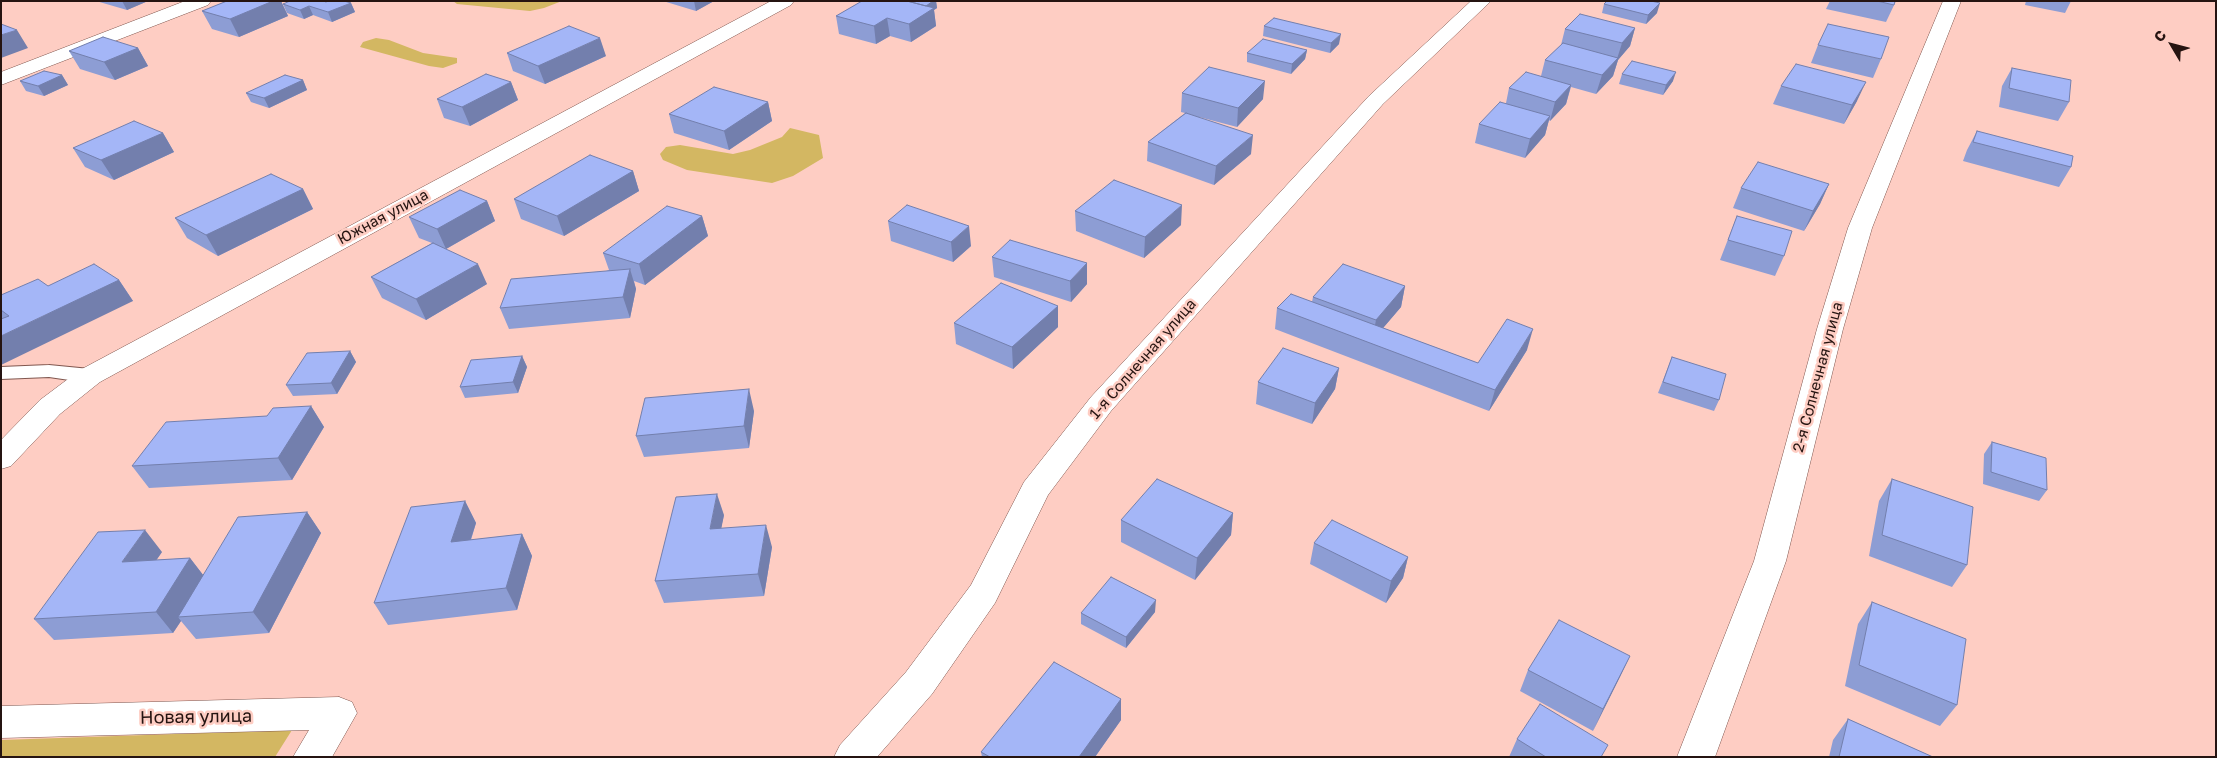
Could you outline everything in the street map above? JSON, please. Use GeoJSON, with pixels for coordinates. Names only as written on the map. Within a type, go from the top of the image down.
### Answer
{"type":"FeatureCollection","features":[{"type":"Feature","properties":{"kind":"street"},"geometry":{"type":"LineString","coordinates":[[1,79],[202,1]]}},
{"type":"Feature","properties":{"kind":"street","name":"Южная улица"},"geometry":{"type":"LineString","coordinates":[[1,459],[50,408],[90,376],[785,1]]}},
{"type":"Feature","properties":{"kind":"street","name":"1-я Солнечная улица"},"geometry":{"type":"LineString","coordinates":[[853,757],[919,683],[983,594],[1035,490],[1102,404],[1376,100],[1482,1]]}},
{"type":"Feature","properties":{"kind":"street","name":"2-я Солнечная улица"},"geometry":{"type":"LineString","coordinates":[[1696,757],[1770,561],[1830,329],[1860,228],[1952,1]]}},
{"type":"Feature","properties":{"kind":"street","name":"Новая улица"},"geometry":{"type":"LineString","coordinates":[[1,722],[339,713],[312,757]]}},
{"type":"Feature","properties":{"kind":"lane"},"geometry":{"type":"LineString","coordinates":[[1,373],[49,371],[90,376]]}},
{"type":"Feature","properties":{"kind":"shaded area"},"geometry":{"type":"Polygon","coordinates":[[[453,1],[562,1],[530,11],[457,4],[453,1]]]}},
{"type":"Feature","properties":{"kind":"shaded area"},"geometry":{"type":"Polygon","coordinates":[[[376,38],[389,40],[423,53],[457,58],[457,63],[443,68],[429,66],[360,47],[363,42],[376,38]]]}},
{"type":"Feature","properties":{"kind":"shaded area"},"geometry":{"type":"Polygon","coordinates":[[[790,128],[819,135],[823,158],[793,176],[772,183],[687,170],[663,160],[660,154],[666,147],[680,145],[733,154],[750,150],[782,137],[790,128]]]}},
{"type":"Feature","properties":{"kind":"shaded area"},"geometry":{"type":"Polygon","coordinates":[[[292,730],[275,757],[1,757],[1,740],[292,730]]]}},
{"type":"Feature","properties":{"kind":"building"},"geometry":{"type":"Polygon","coordinates":[[[227,1],[273,1],[230,19],[202,11],[227,1]]]}},
{"type":"Feature","properties":{"kind":"building"},"geometry":{"type":"Polygon","coordinates":[[[290,1],[344,1],[351,3],[328,12],[309,6],[300,10],[283,4],[290,1]]]}},
{"type":"Feature","properties":{"kind":"building"},"geometry":{"type":"Polygon","coordinates":[[[862,1],[907,1],[934,8],[909,24],[887,18],[874,26],[836,16],[862,1]]]}},
{"type":"Feature","properties":{"kind":"building"},"geometry":{"type":"Polygon","coordinates":[[[907,1],[933,1],[926,6],[907,1]]]}},
{"type":"Feature","properties":{"kind":"building"},"geometry":{"type":"Polygon","coordinates":[[[1607,1],[1651,1],[1660,3],[1648,15],[1604,4],[1607,1]]]}},
{"type":"Feature","properties":{"kind":"building"},"geometry":{"type":"Polygon","coordinates":[[[1877,1],[1895,1],[1894,5],[1877,1]]]}},
{"type":"Feature","properties":{"kind":"building"},"geometry":{"type":"Polygon","coordinates":[[[1580,14],[1635,28],[1622,43],[1565,29],[1580,14]]]}},
{"type":"Feature","properties":{"kind":"building"},"geometry":{"type":"Polygon","coordinates":[[[1274,18],[1341,34],[1331,43],[1264,26],[1274,18]]]}},
{"type":"Feature","properties":{"kind":"building"},"geometry":{"type":"Polygon","coordinates":[[[1,24],[17,30],[1,35],[1,24]]]}},
{"type":"Feature","properties":{"kind":"building"},"geometry":{"type":"Polygon","coordinates":[[[1828,24],[1889,37],[1881,59],[1818,45],[1828,24]]]}},
{"type":"Feature","properties":{"kind":"building"},"geometry":{"type":"Polygon","coordinates":[[[569,26],[600,38],[538,66],[507,53],[569,26]]]}},
{"type":"Feature","properties":{"kind":"building"},"geometry":{"type":"Polygon","coordinates":[[[103,37],[138,48],[104,62],[69,51],[103,37]]]}},
{"type":"Feature","properties":{"kind":"building"},"geometry":{"type":"Polygon","coordinates":[[[1263,39],[1307,50],[1292,64],[1247,53],[1263,39]]]}},
{"type":"Feature","properties":{"kind":"building"},"geometry":{"type":"Polygon","coordinates":[[[1563,43],[1618,58],[1602,75],[1545,60],[1563,43]]]}},
{"type":"Feature","properties":{"kind":"building"},"geometry":{"type":"Polygon","coordinates":[[[1632,61],[1676,72],[1666,85],[1622,74],[1632,61]]]}},
{"type":"Feature","properties":{"kind":"building"},"geometry":{"type":"Polygon","coordinates":[[[1796,64],[1866,82],[1852,105],[1781,86],[1796,64]]]}},
{"type":"Feature","properties":{"kind":"building"},"geometry":{"type":"Polygon","coordinates":[[[1209,67],[1265,81],[1238,108],[1182,93],[1209,67]]]}},
{"type":"Feature","properties":{"kind":"building"},"geometry":{"type":"Polygon","coordinates":[[[2012,68],[2071,80],[2069,102],[2009,88],[2012,68]]]}},
{"type":"Feature","properties":{"kind":"building"},"geometry":{"type":"Polygon","coordinates":[[[44,71],[62,75],[38,86],[20,81],[44,71]]]}},
{"type":"Feature","properties":{"kind":"building"},"geometry":{"type":"Polygon","coordinates":[[[1526,72],[1571,85],[1555,102],[1509,88],[1526,72]]]}},
{"type":"Feature","properties":{"kind":"building"},"geometry":{"type":"Polygon","coordinates":[[[486,74],[511,82],[462,107],[437,99],[486,74]]]}},
{"type":"Feature","properties":{"kind":"building"},"geometry":{"type":"Polygon","coordinates":[[[285,75],[303,80],[264,98],[246,93],[285,75]]]}},
{"type":"Feature","properties":{"kind":"building"},"geometry":{"type":"Polygon","coordinates":[[[714,87],[768,102],[724,131],[669,114],[714,87]]]}},
{"type":"Feature","properties":{"kind":"building"},"geometry":{"type":"Polygon","coordinates":[[[1500,102],[1550,116],[1530,139],[1479,124],[1500,102]]]}},
{"type":"Feature","properties":{"kind":"building"},"geometry":{"type":"Polygon","coordinates":[[[1186,113],[1253,135],[1216,166],[1148,142],[1186,113]]]}},
{"type":"Feature","properties":{"kind":"building"},"geometry":{"type":"Polygon","coordinates":[[[134,121],[163,133],[101,160],[73,148],[134,121]]]}},
{"type":"Feature","properties":{"kind":"building"},"geometry":{"type":"Polygon","coordinates":[[[1977,131],[2073,156],[2071,167],[1973,142],[1977,131]]]}},
{"type":"Feature","properties":{"kind":"building"},"geometry":{"type":"Polygon","coordinates":[[[590,155],[633,171],[557,216],[514,199],[590,155]]]}},
{"type":"Feature","properties":{"kind":"building"},"geometry":{"type":"Polygon","coordinates":[[[1758,162],[1829,184],[1813,211],[1741,188],[1758,162]]]}},
{"type":"Feature","properties":{"kind":"building"},"geometry":{"type":"Polygon","coordinates":[[[271,174],[303,189],[206,235],[175,218],[271,174]]]}},
{"type":"Feature","properties":{"kind":"building"},"geometry":{"type":"Polygon","coordinates":[[[1114,180],[1182,205],[1145,237],[1075,211],[1114,180]]]}},
{"type":"Feature","properties":{"kind":"building"},"geometry":{"type":"Polygon","coordinates":[[[460,190],[487,201],[437,229],[409,217],[460,190]]]}},
{"type":"Feature","properties":{"kind":"building"},"geometry":{"type":"Polygon","coordinates":[[[907,205],[969,226],[951,242],[888,221],[907,205]]]}},
{"type":"Feature","properties":{"kind":"building"},"geometry":{"type":"Polygon","coordinates":[[[667,206],[702,216],[639,264],[603,253],[667,206]]]}},
{"type":"Feature","properties":{"kind":"building"},"geometry":{"type":"Polygon","coordinates":[[[1737,216],[1792,231],[1784,256],[1728,240],[1737,216]]]}},
{"type":"Feature","properties":{"kind":"building"},"geometry":{"type":"Polygon","coordinates":[[[1010,240],[1087,263],[1070,281],[992,257],[1010,240]]]}},
{"type":"Feature","properties":{"kind":"building"},"geometry":{"type":"Polygon","coordinates":[[[433,243],[478,264],[416,299],[371,277],[433,243]]]}},
{"type":"Feature","properties":{"kind":"building"},"geometry":{"type":"Polygon","coordinates":[[[94,264],[119,280],[1,336],[1,319],[9,316],[1,310],[1,295],[38,279],[48,286],[94,264]]]}},
{"type":"Feature","properties":{"kind":"building"},"geometry":{"type":"Polygon","coordinates":[[[1343,264],[1405,286],[1376,320],[1313,297],[1343,264]]]}},
{"type":"Feature","properties":{"kind":"building"},"geometry":{"type":"Polygon","coordinates":[[[630,269],[623,297],[500,308],[511,279],[630,269]]]}},
{"type":"Feature","properties":{"kind":"building"},"geometry":{"type":"Polygon","coordinates":[[[1001,283],[1058,306],[1012,347],[954,323],[1001,283]]]}},
{"type":"Feature","properties":{"kind":"building"},"geometry":{"type":"Polygon","coordinates":[[[1291,294],[1478,363],[1507,319],[1533,329],[1495,390],[1277,308],[1291,294]]]}},
{"type":"Feature","properties":{"kind":"building"},"geometry":{"type":"Polygon","coordinates":[[[1283,348],[1339,368],[1315,403],[1258,382],[1283,348]]]}},
{"type":"Feature","properties":{"kind":"building"},"geometry":{"type":"Polygon","coordinates":[[[350,351],[331,383],[286,385],[307,353],[350,351]]]}},
{"type":"Feature","properties":{"kind":"building"},"geometry":{"type":"Polygon","coordinates":[[[522,356],[513,382],[460,387],[471,360],[522,356]]]}},
{"type":"Feature","properties":{"kind":"building"},"geometry":{"type":"Polygon","coordinates":[[[1672,357],[1726,374],[1719,400],[1663,382],[1672,357]]]}},
{"type":"Feature","properties":{"kind":"building"},"geometry":{"type":"Polygon","coordinates":[[[749,389],[744,426],[636,436],[645,398],[749,389]]]}},
{"type":"Feature","properties":{"kind":"building"},"geometry":{"type":"Polygon","coordinates":[[[311,406],[278,458],[132,466],[166,422],[267,416],[273,408],[311,406]]]}},
{"type":"Feature","properties":{"kind":"building"},"geometry":{"type":"Polygon","coordinates":[[[1992,442],[2046,458],[2047,490],[1991,472],[1992,442]]]}},
{"type":"Feature","properties":{"kind":"building"},"geometry":{"type":"Polygon","coordinates":[[[1157,479],[1233,513],[1197,558],[1121,520],[1157,479]]]}},
{"type":"Feature","properties":{"kind":"building"},"geometry":{"type":"Polygon","coordinates":[[[1892,479],[1973,507],[1967,565],[1882,535],[1892,479]]]}},
{"type":"Feature","properties":{"kind":"building"},"geometry":{"type":"Polygon","coordinates":[[[717,494],[710,529],[766,525],[758,574],[655,581],[676,497],[717,494]]]}},
{"type":"Feature","properties":{"kind":"building"},"geometry":{"type":"Polygon","coordinates":[[[465,501],[451,542],[522,534],[506,588],[374,603],[411,507],[465,501]]]}},
{"type":"Feature","properties":{"kind":"building"},"geometry":{"type":"Polygon","coordinates":[[[307,512],[253,612],[178,617],[238,517],[307,512]]]}},
{"type":"Feature","properties":{"kind":"building"},"geometry":{"type":"Polygon","coordinates":[[[1332,520],[1408,557],[1391,581],[1314,543],[1332,520]]]}},
{"type":"Feature","properties":{"kind":"building"},"geometry":{"type":"Polygon","coordinates":[[[145,530],[122,562],[190,558],[156,612],[34,619],[98,532],[145,530]]]}},
{"type":"Feature","properties":{"kind":"building"},"geometry":{"type":"Polygon","coordinates":[[[1111,577],[1156,600],[1126,637],[1081,613],[1111,577]]]}},
{"type":"Feature","properties":{"kind":"building"},"geometry":{"type":"Polygon","coordinates":[[[1872,602],[1966,639],[1957,705],[1859,665],[1872,602]]]}},
{"type":"Feature","properties":{"kind":"building"},"geometry":{"type":"Polygon","coordinates":[[[1559,620],[1630,656],[1603,709],[1528,670],[1559,620]]]}},
{"type":"Feature","properties":{"kind":"building"},"geometry":{"type":"Polygon","coordinates":[[[1054,662],[1121,699],[1079,757],[990,757],[981,752],[1054,662]]]}},
{"type":"Feature","properties":{"kind":"building"},"geometry":{"type":"Polygon","coordinates":[[[1540,704],[1608,745],[1601,757],[1546,757],[1517,739],[1540,704]]]}},
{"type":"Feature","properties":{"kind":"building"},"geometry":{"type":"Polygon","coordinates":[[[1848,719],[1933,757],[1839,757],[1848,719]]]}}]}
